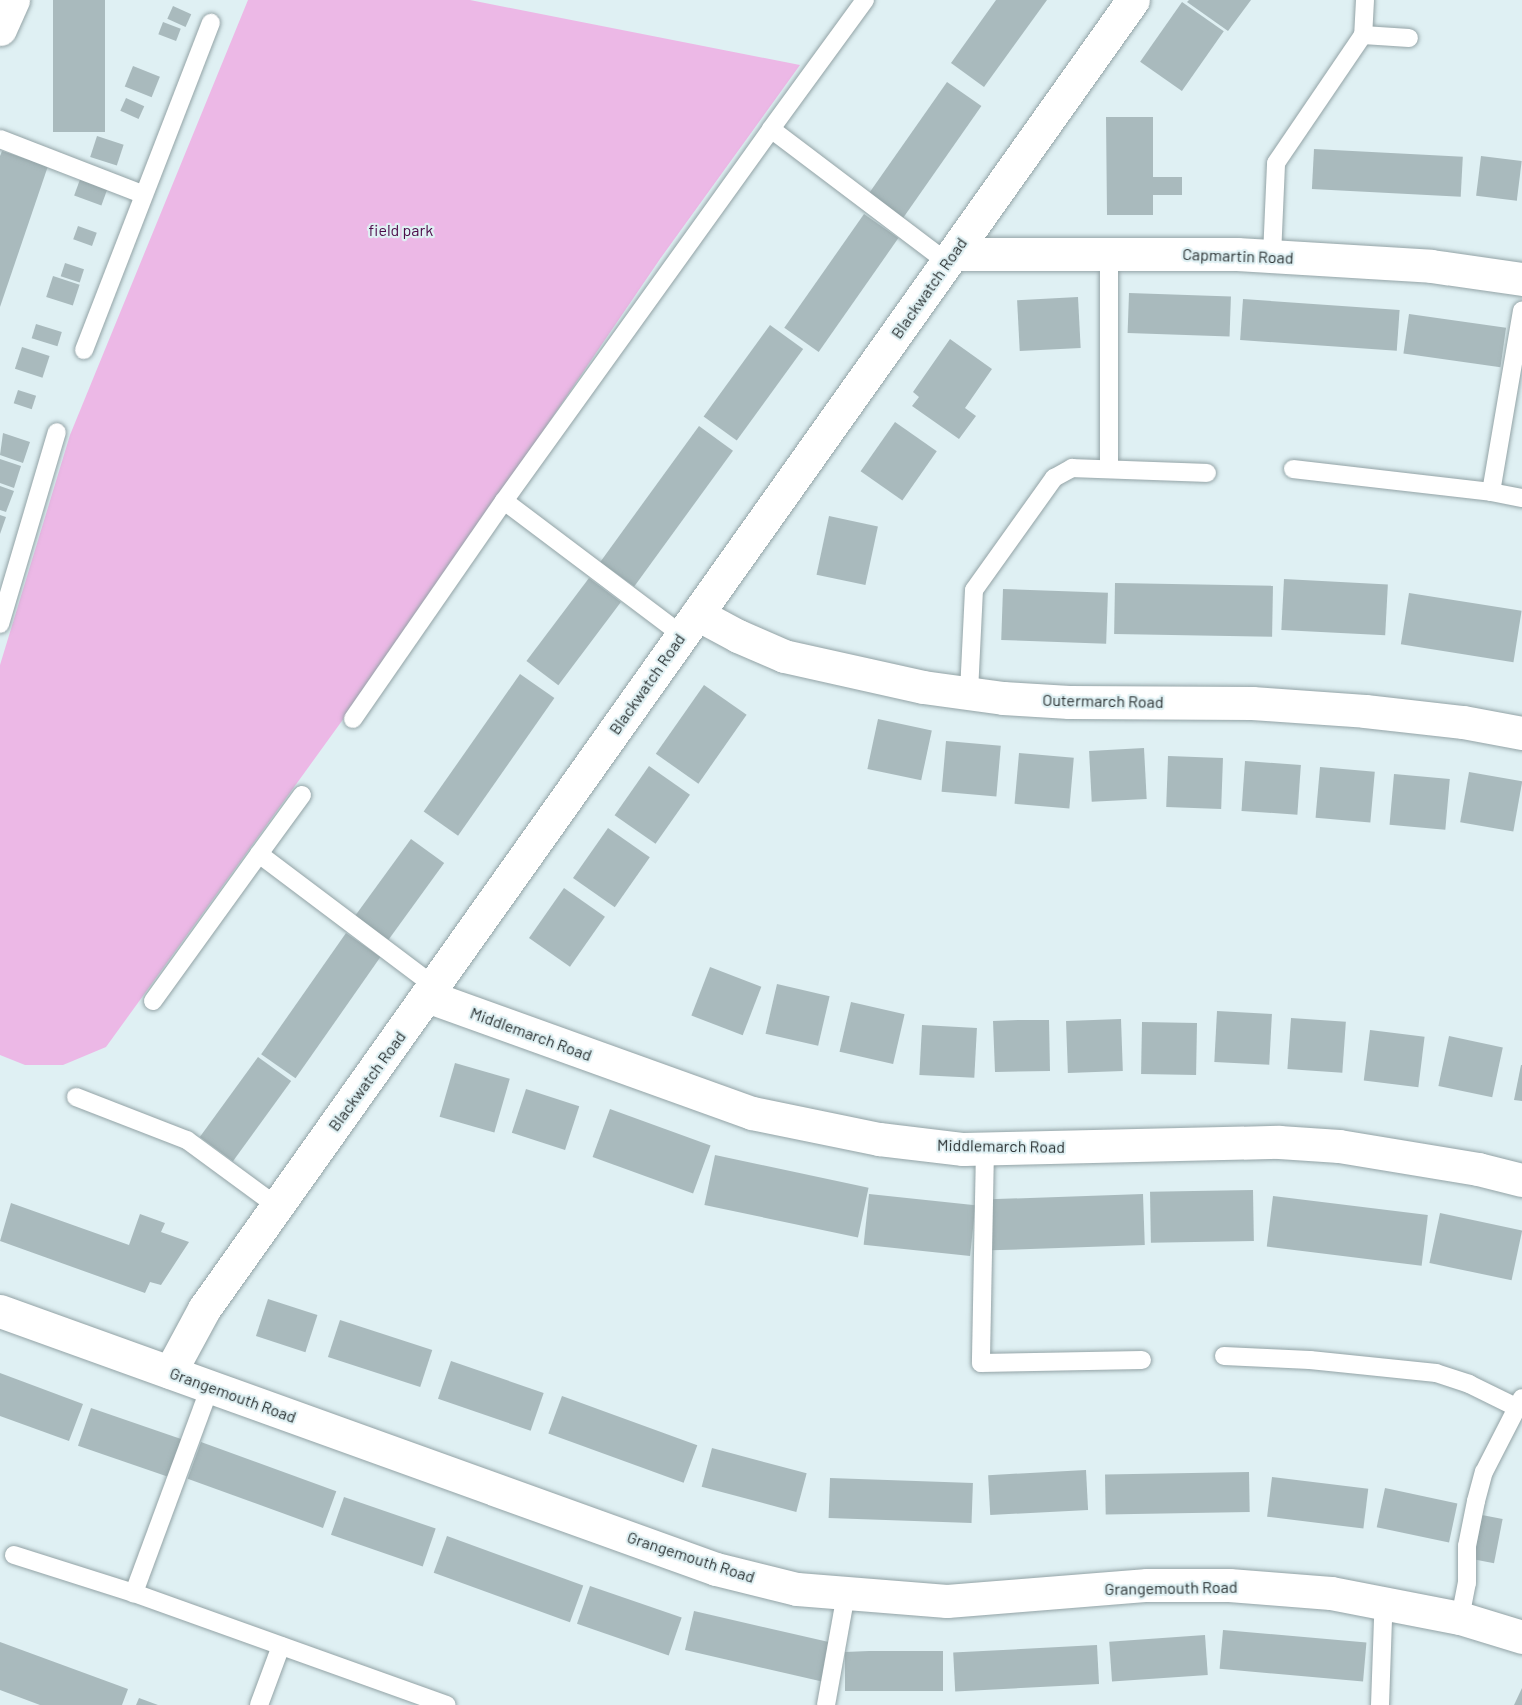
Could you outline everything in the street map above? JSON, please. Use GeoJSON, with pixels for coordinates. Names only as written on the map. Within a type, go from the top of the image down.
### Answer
{"type":"FeatureCollection","features":[{"type":"Feature","properties":{"kind":"street"},"geometry":{"type":"LineString","coordinates":[[0,29],[13,0]]}},
{"type":"Feature","properties":{"kind":"street","name":"Blackwatch Road"},"geometry":{"type":"LineString","coordinates":[[170,1372],[204,1309],[1133,0]]}},
{"type":"Feature","properties":{"kind":"street","name":"Capmartin Road"},"geometry":{"type":"LineString","coordinates":[[950,258],[1109,255],[1272,256],[1431,266],[1522,279]]}},
{"type":"Feature","properties":{"kind":"street","name":"Outermarch Road"},"geometry":{"type":"LineString","coordinates":[[689,625],[738,636],[784,656],[924,687],[1068,702],[1252,703],[1365,711],[1462,722],[1522,733]]}},
{"type":"Feature","properties":{"kind":"street","name":"Middlemarch Road"},"geometry":{"type":"LineString","coordinates":[[431,991],[752,1113],[879,1138],[963,1149],[1279,1142],[1327,1145],[1478,1169],[1522,1180]]}},
{"type":"Feature","properties":{"kind":"street","name":"Grangemouth Road"},"geometry":{"type":"LineString","coordinates":[[0,1311],[716,1569],[797,1589],[948,1601],[1147,1585],[1228,1585],[1331,1593],[1460,1618],[1522,1637]]}},
{"type":"Feature","properties":{"kind":"lane"},"geometry":{"type":"LineString","coordinates":[[353,719],[504,501],[865,0]]}},
{"type":"Feature","properties":{"kind":"lane"},"geometry":{"type":"LineString","coordinates":[[1272,256],[1276,163],[1364,35],[1365,0]]}},
{"type":"Feature","properties":{"kind":"lane"},"geometry":{"type":"LineString","coordinates":[[84,350],[142,194],[211,23]]}},
{"type":"Feature","properties":{"kind":"lane"},"geometry":{"type":"LineString","coordinates":[[1364,35],[1409,38]]}},
{"type":"Feature","properties":{"kind":"lane"},"geometry":{"type":"LineString","coordinates":[[771,129],[950,258]]}},
{"type":"Feature","properties":{"kind":"lane"},"geometry":{"type":"LineString","coordinates":[[0,140],[142,194]]}},
{"type":"Feature","properties":{"kind":"lane"},"geometry":{"type":"LineString","coordinates":[[1109,255],[1109,469]]}},
{"type":"Feature","properties":{"kind":"lane"},"geometry":{"type":"LineString","coordinates":[[1491,492],[1522,311]]}},
{"type":"Feature","properties":{"kind":"lane"},"geometry":{"type":"LineString","coordinates":[[0,624],[3,601],[57,432]]}},
{"type":"Feature","properties":{"kind":"lane"},"geometry":{"type":"LineString","coordinates":[[969,692],[974,590],[1054,478],[1072,468],[1207,473]]}},
{"type":"Feature","properties":{"kind":"lane"},"geometry":{"type":"LineString","coordinates":[[1293,469],[1491,492],[1522,498]]}},
{"type":"Feature","properties":{"kind":"lane"},"geometry":{"type":"LineString","coordinates":[[504,501],[689,625]]}},
{"type":"Feature","properties":{"kind":"lane"},"geometry":{"type":"LineString","coordinates":[[153,1000],[302,795]]}},
{"type":"Feature","properties":{"kind":"lane"},"geometry":{"type":"LineString","coordinates":[[259,855],[431,991]]}},
{"type":"Feature","properties":{"kind":"lane"},"geometry":{"type":"LineString","coordinates":[[76,1097],[187,1140],[277,1206]]}},
{"type":"Feature","properties":{"kind":"lane"},"geometry":{"type":"LineString","coordinates":[[985,1149],[981,1363],[1142,1360]]}},
{"type":"Feature","properties":{"kind":"lane"},"geometry":{"type":"LineString","coordinates":[[1224,1356],[1310,1360],[1436,1373],[1519,1403],[1484,1472],[1476,1501],[1467,1546],[1467,1583],[1460,1618]]}},
{"type":"Feature","properties":{"kind":"lane"},"geometry":{"type":"LineString","coordinates":[[134,1593],[210,1387]]}},
{"type":"Feature","properties":{"kind":"lane"},"geometry":{"type":"LineString","coordinates":[[14,1555],[134,1593],[447,1705]]}},
{"type":"Feature","properties":{"kind":"lane"},"geometry":{"type":"LineString","coordinates":[[826,1705],[846,1594]]}},
{"type":"Feature","properties":{"kind":"lane"},"geometry":{"type":"LineString","coordinates":[[1380,1705],[1383,1620],[1386,1604]]}},
{"type":"Feature","properties":{"kind":"lane"},"geometry":{"type":"LineString","coordinates":[[259,1705],[281,1646]]}},
{"type":"Feature","properties":{"kind":"green space","name":"field park"},"geometry":{"type":"Polygon","coordinates":[[[248,0],[470,0],[800,65],[660,259],[407,631],[106,1047],[63,1065],[25,1065],[0,1055],[0,665],[70,435],[248,0]]]}},
{"type":"Feature","properties":{"kind":"building"},"geometry":{"type":"Polygon","coordinates":[[[53,0],[105,0],[105,132],[53,132],[53,0]]]}},
{"type":"Feature","properties":{"kind":"building"},"geometry":{"type":"Polygon","coordinates":[[[996,0],[1047,0],[984,87],[951,63],[996,0]]]}},
{"type":"Feature","properties":{"kind":"building"},"geometry":{"type":"Polygon","coordinates":[[[1189,0],[1251,0],[1228,31],[1187,2],[1189,0]]]}},
{"type":"Feature","properties":{"kind":"building"},"geometry":{"type":"Polygon","coordinates":[[[1182,2],[1224,31],[1182,91],[1140,62],[1182,2]]]}},
{"type":"Feature","properties":{"kind":"building"},"geometry":{"type":"Polygon","coordinates":[[[173,6],[191,14],[186,27],[167,19],[173,6]]]}},
{"type":"Feature","properties":{"kind":"building"},"geometry":{"type":"Polygon","coordinates":[[[163,22],[181,29],[176,41],[158,34],[163,22]]]}},
{"type":"Feature","properties":{"kind":"building"},"geometry":{"type":"Polygon","coordinates":[[[133,66],[160,77],[152,97],[125,86],[133,66]]]}},
{"type":"Feature","properties":{"kind":"building"},"geometry":{"type":"Polygon","coordinates":[[[947,82],[981,106],[902,220],[867,196],[947,82]]]}},
{"type":"Feature","properties":{"kind":"building"},"geometry":{"type":"Polygon","coordinates":[[[126,98],[144,106],[139,119],[120,111],[126,98]]]}},
{"type":"Feature","properties":{"kind":"building"},"geometry":{"type":"Polygon","coordinates":[[[1106,117],[1153,117],[1153,177],[1182,177],[1182,195],[1153,195],[1153,215],[1107,215],[1106,117]]]}},
{"type":"Feature","properties":{"kind":"building"},"geometry":{"type":"Polygon","coordinates":[[[97,136],[124,145],[117,166],[90,157],[97,136]]]}},
{"type":"Feature","properties":{"kind":"building"},"geometry":{"type":"Polygon","coordinates":[[[1314,149],[1463,157],[1461,197],[1312,189],[1314,149]]]}},
{"type":"Feature","properties":{"kind":"building"},"geometry":{"type":"Polygon","coordinates":[[[2,151],[48,166],[0,307],[0,156],[2,151]]]}},
{"type":"Feature","properties":{"kind":"building"},"geometry":{"type":"Polygon","coordinates":[[[1481,156],[1522,161],[1517,201],[1476,196],[1481,156]]]}},
{"type":"Feature","properties":{"kind":"building"},"geometry":{"type":"Polygon","coordinates":[[[82,174],[109,184],[101,206],[74,196],[82,174]]]}},
{"type":"Feature","properties":{"kind":"building"},"geometry":{"type":"Polygon","coordinates":[[[864,214],[898,238],[819,352],[784,328],[864,214]]]}},
{"type":"Feature","properties":{"kind":"building"},"geometry":{"type":"Polygon","coordinates":[[[78,226],[97,233],[92,246],[73,239],[78,226]]]}},
{"type":"Feature","properties":{"kind":"building"},"geometry":{"type":"Polygon","coordinates":[[[65,263],[84,269],[80,282],[61,276],[65,263]]]}},
{"type":"Feature","properties":{"kind":"building"},"geometry":{"type":"Polygon","coordinates":[[[53,276],[80,285],[73,306],[46,297],[53,276]]]}},
{"type":"Feature","properties":{"kind":"building"},"geometry":{"type":"Polygon","coordinates":[[[1129,293],[1231,297],[1230,337],[1128,333],[1129,293]]]}},
{"type":"Feature","properties":{"kind":"building"},"geometry":{"type":"Polygon","coordinates":[[[1078,297],[1081,348],[1020,351],[1017,300],[1078,297]]]}},
{"type":"Feature","properties":{"kind":"building"},"geometry":{"type":"Polygon","coordinates":[[[1243,299],[1400,310],[1397,351],[1240,340],[1243,299]]]}},
{"type":"Feature","properties":{"kind":"building"},"geometry":{"type":"Polygon","coordinates":[[[1409,314],[1506,328],[1500,367],[1403,354],[1409,314]]]}},
{"type":"Feature","properties":{"kind":"building"},"geometry":{"type":"Polygon","coordinates":[[[36,324],[62,332],[57,346],[32,338],[36,324]]]}},
{"type":"Feature","properties":{"kind":"building"},"geometry":{"type":"Polygon","coordinates":[[[770,325],[803,349],[737,441],[704,416],[770,325]]]}},
{"type":"Feature","properties":{"kind":"building"},"geometry":{"type":"Polygon","coordinates":[[[950,339],[992,369],[965,408],[976,416],[959,439],[912,406],[919,397],[913,392],[950,339]]]}},
{"type":"Feature","properties":{"kind":"building"},"geometry":{"type":"Polygon","coordinates":[[[22,347],[50,356],[42,378],[15,369],[22,347]]]}},
{"type":"Feature","properties":{"kind":"building"},"geometry":{"type":"Polygon","coordinates":[[[18,390],[36,396],[32,409],[14,403],[18,390]]]}},
{"type":"Feature","properties":{"kind":"building"},"geometry":{"type":"Polygon","coordinates":[[[895,422],[937,451],[902,500],[861,471],[895,422]]]}},
{"type":"Feature","properties":{"kind":"building"},"geometry":{"type":"Polygon","coordinates":[[[699,426],[733,451],[634,587],[600,562],[699,426]]]}},
{"type":"Feature","properties":{"kind":"building"},"geometry":{"type":"Polygon","coordinates":[[[3,433],[30,442],[23,463],[0,455],[3,433]]]}},
{"type":"Feature","properties":{"kind":"building"},"geometry":{"type":"Polygon","coordinates":[[[0,459],[21,466],[14,488],[0,483],[0,459]]]}},
{"type":"Feature","properties":{"kind":"building"},"geometry":{"type":"Polygon","coordinates":[[[0,486],[14,491],[6,512],[0,510],[0,486]]]}},
{"type":"Feature","properties":{"kind":"building"},"geometry":{"type":"Polygon","coordinates":[[[0,515],[6,517],[0,534],[0,515]]]}},
{"type":"Feature","properties":{"kind":"building"},"geometry":{"type":"Polygon","coordinates":[[[829,516],[878,526],[865,585],[817,575],[829,516]]]}},
{"type":"Feature","properties":{"kind":"building"},"geometry":{"type":"Polygon","coordinates":[[[589,578],[621,602],[558,685],[526,661],[589,578]]]}},
{"type":"Feature","properties":{"kind":"building"},"geometry":{"type":"Polygon","coordinates":[[[1284,579],[1388,584],[1385,635],[1281,630],[1284,579]]]}},
{"type":"Feature","properties":{"kind":"building"},"geometry":{"type":"Polygon","coordinates":[[[1115,583],[1273,586],[1272,637],[1114,634],[1115,583]]]}},
{"type":"Feature","properties":{"kind":"building"},"geometry":{"type":"Polygon","coordinates":[[[1003,589],[1108,593],[1106,644],[1001,640],[1003,589]]]}},
{"type":"Feature","properties":{"kind":"building"},"geometry":{"type":"Polygon","coordinates":[[[1409,593],[1522,611],[1513,662],[1401,644],[1409,593]]]}},
{"type":"Feature","properties":{"kind":"building"},"geometry":{"type":"Polygon","coordinates":[[[520,674],[554,698],[458,836],[424,812],[520,674]]]}},
{"type":"Feature","properties":{"kind":"building"},"geometry":{"type":"Polygon","coordinates":[[[704,685],[747,715],[698,784],[656,754],[704,685]]]}},
{"type":"Feature","properties":{"kind":"building"},"geometry":{"type":"Polygon","coordinates":[[[878,719],[932,730],[921,780],[867,769],[878,719]]]}},
{"type":"Feature","properties":{"kind":"building"},"geometry":{"type":"Polygon","coordinates":[[[946,741],[1001,746],[996,797],[942,792],[946,741]]]}},
{"type":"Feature","properties":{"kind":"building"},"geometry":{"type":"Polygon","coordinates":[[[1144,748],[1147,799],[1092,802],[1089,751],[1144,748]]]}},
{"type":"Feature","properties":{"kind":"building"},"geometry":{"type":"Polygon","coordinates":[[[1019,753],[1074,758],[1069,809],[1015,804],[1019,753]]]}},
{"type":"Feature","properties":{"kind":"building"},"geometry":{"type":"Polygon","coordinates":[[[1168,756],[1223,758],[1221,809],[1166,807],[1168,756]]]}},
{"type":"Feature","properties":{"kind":"building"},"geometry":{"type":"Polygon","coordinates":[[[1245,761],[1301,765],[1297,815],[1242,811],[1245,761]]]}},
{"type":"Feature","properties":{"kind":"building"},"geometry":{"type":"Polygon","coordinates":[[[649,766],[690,795],[656,844],[615,815],[649,766]]]}},
{"type":"Feature","properties":{"kind":"building"},"geometry":{"type":"Polygon","coordinates":[[[1320,767],[1375,772],[1370,823],[1316,818],[1320,767]]]}},
{"type":"Feature","properties":{"kind":"building"},"geometry":{"type":"Polygon","coordinates":[[[1469,772],[1522,781],[1513,832],[1460,822],[1469,772]]]}},
{"type":"Feature","properties":{"kind":"building"},"geometry":{"type":"Polygon","coordinates":[[[1394,774],[1450,779],[1445,830],[1390,825],[1394,774]]]}},
{"type":"Feature","properties":{"kind":"building"},"geometry":{"type":"Polygon","coordinates":[[[608,828],[650,857],[615,907],[573,878],[608,828]]]}},
{"type":"Feature","properties":{"kind":"building"},"geometry":{"type":"Polygon","coordinates":[[[411,839],[444,863],[388,940],[355,916],[411,839]]]}},
{"type":"Feature","properties":{"kind":"building"},"geometry":{"type":"Polygon","coordinates":[[[564,888],[605,917],[570,967],[529,938],[564,888]]]}},
{"type":"Feature","properties":{"kind":"building"},"geometry":{"type":"Polygon","coordinates":[[[346,933],[380,957],[296,1078],[261,1054],[346,933]]]}},
{"type":"Feature","properties":{"kind":"building"},"geometry":{"type":"Polygon","coordinates":[[[710,967],[761,987],[743,1035],[691,1016],[710,967]]]}},
{"type":"Feature","properties":{"kind":"building"},"geometry":{"type":"Polygon","coordinates":[[[777,984],[830,996],[818,1046],[766,1034],[777,984]]]}},
{"type":"Feature","properties":{"kind":"building"},"geometry":{"type":"Polygon","coordinates":[[[851,1002],[905,1014],[893,1064],[840,1052],[851,1002]]]}},
{"type":"Feature","properties":{"kind":"building"},"geometry":{"type":"Polygon","coordinates":[[[1217,1011],[1272,1014],[1269,1065],[1214,1062],[1217,1011]]]}},
{"type":"Feature","properties":{"kind":"building"},"geometry":{"type":"Polygon","coordinates":[[[1291,1018],[1346,1022],[1342,1073],[1287,1069],[1291,1018]]]}},
{"type":"Feature","properties":{"kind":"building"},"geometry":{"type":"Polygon","coordinates":[[[1121,1019],[1123,1071],[1068,1073],[1066,1021],[1121,1019]]]}},
{"type":"Feature","properties":{"kind":"building"},"geometry":{"type":"Polygon","coordinates":[[[1049,1020],[1050,1071],[995,1072],[993,1021],[1049,1020]]]}},
{"type":"Feature","properties":{"kind":"building"},"geometry":{"type":"Polygon","coordinates":[[[1142,1022],[1197,1023],[1196,1075],[1141,1074],[1142,1022]]]}},
{"type":"Feature","properties":{"kind":"building"},"geometry":{"type":"Polygon","coordinates":[[[922,1025],[977,1028],[974,1078],[919,1075],[922,1025]]]}},
{"type":"Feature","properties":{"kind":"building"},"geometry":{"type":"Polygon","coordinates":[[[1370,1030],[1425,1037],[1418,1087],[1364,1081],[1370,1030]]]}},
{"type":"Feature","properties":{"kind":"building"},"geometry":{"type":"Polygon","coordinates":[[[1449,1036],[1503,1047],[1492,1097],[1438,1086],[1449,1036]]]}},
{"type":"Feature","properties":{"kind":"building"},"geometry":{"type":"Polygon","coordinates":[[[258,1057],[291,1081],[233,1161],[200,1137],[258,1057]]]}},
{"type":"Feature","properties":{"kind":"building"},"geometry":{"type":"Polygon","coordinates":[[[455,1063],[510,1079],[494,1133],[440,1117],[455,1063]]]}},
{"type":"Feature","properties":{"kind":"building"},"geometry":{"type":"Polygon","coordinates":[[[1522,1065],[1522,1101],[1514,1100],[1522,1065]]]}},
{"type":"Feature","properties":{"kind":"building"},"geometry":{"type":"Polygon","coordinates":[[[526,1089],[579,1106],[565,1150],[512,1133],[526,1089]]]}},
{"type":"Feature","properties":{"kind":"building"},"geometry":{"type":"Polygon","coordinates":[[[610,1109],[711,1146],[693,1194],[593,1157],[610,1109]]]}},
{"type":"Feature","properties":{"kind":"building"},"geometry":{"type":"Polygon","coordinates":[[[715,1155],[869,1188],[858,1238],[704,1205],[715,1155]]]}},
{"type":"Feature","properties":{"kind":"building"},"geometry":{"type":"Polygon","coordinates":[[[1253,1190],[1254,1241],[1151,1243],[1150,1192],[1253,1190]]]}},
{"type":"Feature","properties":{"kind":"building"},"geometry":{"type":"Polygon","coordinates":[[[869,1194],[975,1205],[970,1256],[864,1245],[869,1194]]]}},
{"type":"Feature","properties":{"kind":"building"},"geometry":{"type":"Polygon","coordinates":[[[1143,1194],[1145,1245],[991,1250],[989,1199],[1143,1194]]]}},
{"type":"Feature","properties":{"kind":"building"},"geometry":{"type":"Polygon","coordinates":[[[1273,1196],[1428,1215],[1422,1266],[1267,1247],[1273,1196]]]}},
{"type":"Feature","properties":{"kind":"building"},"geometry":{"type":"Polygon","coordinates":[[[11,1203],[129,1245],[140,1214],[165,1223],[161,1232],[189,1242],[161,1285],[150,1282],[145,1293],[0,1241],[11,1203]]]}},
{"type":"Feature","properties":{"kind":"building"},"geometry":{"type":"Polygon","coordinates":[[[1440,1213],[1522,1230],[1512,1280],[1429,1263],[1440,1213]]]}},
{"type":"Feature","properties":{"kind":"building"},"geometry":{"type":"Polygon","coordinates":[[[268,1299],[317,1315],[305,1352],[256,1336],[268,1299]]]}},
{"type":"Feature","properties":{"kind":"building"},"geometry":{"type":"Polygon","coordinates":[[[340,1320],[432,1350],[420,1387],[328,1357],[340,1320]]]}},
{"type":"Feature","properties":{"kind":"building"},"geometry":{"type":"Polygon","coordinates":[[[451,1361],[544,1393],[531,1431],[438,1399],[451,1361]]]}},
{"type":"Feature","properties":{"kind":"building"},"geometry":{"type":"Polygon","coordinates":[[[0,1373],[83,1404],[69,1441],[0,1416],[0,1373]]]}},
{"type":"Feature","properties":{"kind":"building"},"geometry":{"type":"Polygon","coordinates":[[[562,1396],[697,1445],[684,1483],[548,1434],[562,1396]]]}},
{"type":"Feature","properties":{"kind":"building"},"geometry":{"type":"Polygon","coordinates":[[[91,1408],[182,1439],[169,1477],[78,1446],[91,1408]]]}},
{"type":"Feature","properties":{"kind":"building"},"geometry":{"type":"Polygon","coordinates":[[[201,1442],[336,1491],[323,1528],[188,1479],[201,1442]]]}},
{"type":"Feature","properties":{"kind":"building"},"geometry":{"type":"Polygon","coordinates":[[[712,1448],[807,1473],[796,1512],[702,1487],[712,1448]]]}},
{"type":"Feature","properties":{"kind":"building"},"geometry":{"type":"Polygon","coordinates":[[[1086,1470],[1088,1510],[990,1515],[988,1475],[1086,1470]]]}},
{"type":"Feature","properties":{"kind":"building"},"geometry":{"type":"Polygon","coordinates":[[[1249,1472],[1250,1512],[1106,1515],[1105,1475],[1249,1472]]]}},
{"type":"Feature","properties":{"kind":"building"},"geometry":{"type":"Polygon","coordinates":[[[1272,1477],[1368,1489],[1363,1529],[1267,1517],[1272,1477]]]}},
{"type":"Feature","properties":{"kind":"building"},"geometry":{"type":"Polygon","coordinates":[[[830,1478],[973,1483],[972,1523],[829,1518],[830,1478]]]}},
{"type":"Feature","properties":{"kind":"building"},"geometry":{"type":"Polygon","coordinates":[[[1385,1488],[1457,1503],[1449,1543],[1377,1527],[1385,1488]]]}},
{"type":"Feature","properties":{"kind":"building"},"geometry":{"type":"Polygon","coordinates":[[[344,1497],[436,1529],[423,1566],[331,1535],[344,1497]]]}},
{"type":"Feature","properties":{"kind":"building"},"geometry":{"type":"Polygon","coordinates":[[[1482,1515],[1503,1519],[1494,1563],[1473,1559],[1482,1515]]]}},
{"type":"Feature","properties":{"kind":"building"},"geometry":{"type":"Polygon","coordinates":[[[447,1536],[583,1586],[570,1622],[434,1573],[447,1536]]]}},
{"type":"Feature","properties":{"kind":"building"},"geometry":{"type":"Polygon","coordinates":[[[590,1586],[682,1618],[669,1655],[577,1624],[590,1586]]]}},
{"type":"Feature","properties":{"kind":"building"},"geometry":{"type":"Polygon","coordinates":[[[694,1611],[835,1644],[826,1683],[685,1650],[694,1611]]]}},
{"type":"Feature","properties":{"kind":"building"},"geometry":{"type":"Polygon","coordinates":[[[1223,1630],[1366,1643],[1363,1681],[1220,1669],[1223,1630]]]}},
{"type":"Feature","properties":{"kind":"building"},"geometry":{"type":"Polygon","coordinates":[[[1205,1635],[1208,1675],[1112,1682],[1109,1642],[1205,1635]]]}},
{"type":"Feature","properties":{"kind":"building"},"geometry":{"type":"Polygon","coordinates":[[[0,1642],[128,1689],[122,1705],[40,1705],[0,1690],[0,1642]]]}},
{"type":"Feature","properties":{"kind":"building"},"geometry":{"type":"Polygon","coordinates":[[[1097,1645],[1099,1684],[955,1691],[953,1653],[1097,1645]]]}},
{"type":"Feature","properties":{"kind":"building"},"geometry":{"type":"Polygon","coordinates":[[[943,1651],[943,1691],[845,1691],[845,1652],[943,1651]]]}},
{"type":"Feature","properties":{"kind":"building"},"geometry":{"type":"Polygon","coordinates":[[[1522,1688],[1522,1705],[1514,1705],[1522,1688]]]}},
{"type":"Feature","properties":{"kind":"building"},"geometry":{"type":"Polygon","coordinates":[[[139,1698],[158,1705],[136,1705],[139,1698]]]}}]}
